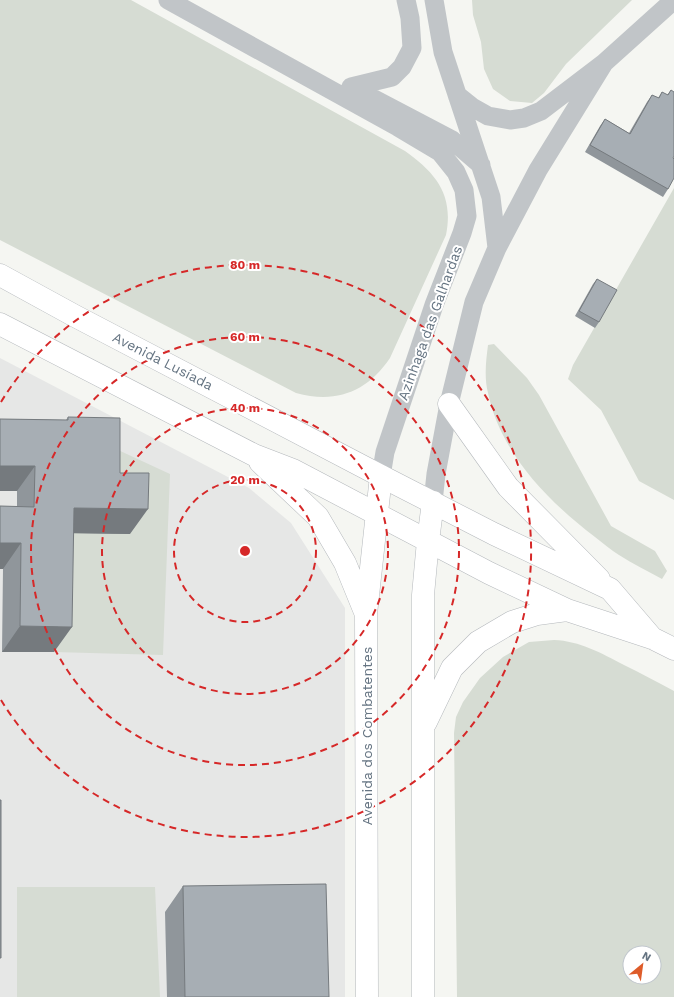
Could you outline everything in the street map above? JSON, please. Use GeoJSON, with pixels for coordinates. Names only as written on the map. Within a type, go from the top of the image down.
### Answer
{"type":"FeatureCollection","features":[{"type":"Feature","properties":{"kind":"main road","name":"Avenida Lusíada"},"geometry":{"type":"LineString","coordinates":[[0,274],[75,316],[381,476],[494,534],[610,589]]}},
{"type":"Feature","properties":{"kind":"main road"},"geometry":{"type":"LineString","coordinates":[[0,324],[254,455],[293,470],[489,573],[567,610],[652,638],[674,649]]}},
{"type":"Feature","properties":{"kind":"main road"},"geometry":{"type":"LineString","coordinates":[[449,404],[508,487],[610,589],[652,638]]}},
{"type":"Feature","properties":{"kind":"main road"},"geometry":{"type":"LineString","coordinates":[[254,455],[318,517],[345,563],[366,614]]}},
{"type":"Feature","properties":{"kind":"main road","name":"Avenida dos Combatentes"},"geometry":{"type":"LineString","coordinates":[[367,997],[366,614],[381,476]]}},
{"type":"Feature","properties":{"kind":"main road"},"geometry":{"type":"LineString","coordinates":[[423,997],[423,595],[433,502]]}},
{"type":"Feature","properties":{"kind":"main road"},"geometry":{"type":"LineString","coordinates":[[424,727],[452,668],[478,642],[512,622],[537,614],[567,610]]}},
{"type":"Feature","properties":{"kind":"street","name":"Azinhaga das Galhardas"},"geometry":{"type":"LineString","coordinates":[[168,0],[398,127],[440,152],[456,172],[464,190],[467,216],[462,233],[434,305],[385,452],[381,476]]}},
{"type":"Feature","properties":{"kind":"street"},"geometry":{"type":"LineString","coordinates":[[194,0],[351,87],[452,140],[481,165]]}},
{"type":"Feature","properties":{"kind":"street"},"geometry":{"type":"LineString","coordinates":[[351,87],[392,77],[402,67],[412,48],[410,18],[406,0]]}},
{"type":"Feature","properties":{"kind":"street"},"geometry":{"type":"LineString","coordinates":[[434,0],[443,52],[491,197],[497,248]]}},
{"type":"Feature","properties":{"kind":"street"},"geometry":{"type":"LineString","coordinates":[[457,95],[472,107],[488,116],[510,120],[524,118],[541,111],[604,63],[674,0]]}},
{"type":"Feature","properties":{"kind":"street"},"geometry":{"type":"LineString","coordinates":[[433,502],[436,474],[449,404],[474,302],[497,248],[538,170],[604,63]]}},
{"type":"Feature","properties":{"kind":"shaded area"},"geometry":{"type":"Polygon","coordinates":[[[0,0],[131,0],[405,151],[426,168],[440,186],[445,197],[448,221],[446,235],[390,358],[381,370],[361,387],[337,396],[324,397],[296,393],[0,240],[0,0]]]}},
{"type":"Feature","properties":{"kind":"shaded area"},"geometry":{"type":"Polygon","coordinates":[[[472,0],[632,0],[566,64],[544,93],[532,103],[510,101],[493,89],[484,69],[481,42],[473,15],[472,0]]]}},
{"type":"Feature","properties":{"kind":"shaded area"},"geometry":{"type":"Polygon","coordinates":[[[674,188],[674,500],[639,481],[601,410],[568,379],[573,365],[674,188]]]}},
{"type":"Feature","properties":{"kind":"shaded area"},"geometry":{"type":"Polygon","coordinates":[[[494,344],[527,378],[539,395],[611,526],[655,551],[667,571],[662,579],[616,553],[577,523],[544,492],[515,456],[494,415],[488,393],[486,369],[488,345],[494,344]]]}},
{"type":"Feature","properties":{"kind":"shaded area"},"geometry":{"type":"Polygon","coordinates":[[[0,358],[249,488],[291,523],[345,608],[345,997],[0,997],[0,358]]]}},
{"type":"Feature","properties":{"kind":"shaded area"},"geometry":{"type":"Polygon","coordinates":[[[103,443],[170,474],[163,655],[54,652],[37,533],[103,443]]]}},
{"type":"Feature","properties":{"kind":"shaded area"},"geometry":{"type":"Polygon","coordinates":[[[554,640],[564,641],[590,648],[674,691],[674,997],[457,997],[454,733],[456,717],[463,702],[480,678],[503,657],[529,642],[554,640]]]}},
{"type":"Feature","properties":{"kind":"shaded area"},"geometry":{"type":"Polygon","coordinates":[[[17,887],[155,887],[160,997],[17,997],[17,887]]]}},
{"type":"Feature","properties":{"kind":"building"},"geometry":{"type":"Polygon","coordinates":[[[671,90],[674,92],[674,178],[668,189],[590,145],[605,119],[630,134],[652,95],[659,98],[662,92],[668,95],[671,90]]]}},
{"type":"Feature","properties":{"kind":"building"},"geometry":{"type":"Polygon","coordinates":[[[597,279],[617,290],[599,322],[579,311],[597,279]]]}},
{"type":"Feature","properties":{"kind":"building"},"geometry":{"type":"Polygon","coordinates":[[[68,417],[120,418],[120,473],[149,473],[148,509],[74,508],[72,627],[20,626],[21,543],[0,543],[0,506],[34,507],[35,466],[0,466],[0,419],[68,420],[68,417]]]}},
{"type":"Feature","properties":{"kind":"building"},"geometry":{"type":"Polygon","coordinates":[[[1,800],[1,958],[0,958],[1,800]]]}},
{"type":"Feature","properties":{"kind":"building"},"geometry":{"type":"Polygon","coordinates":[[[326,884],[329,997],[185,997],[183,886],[326,884]]]}}]}
